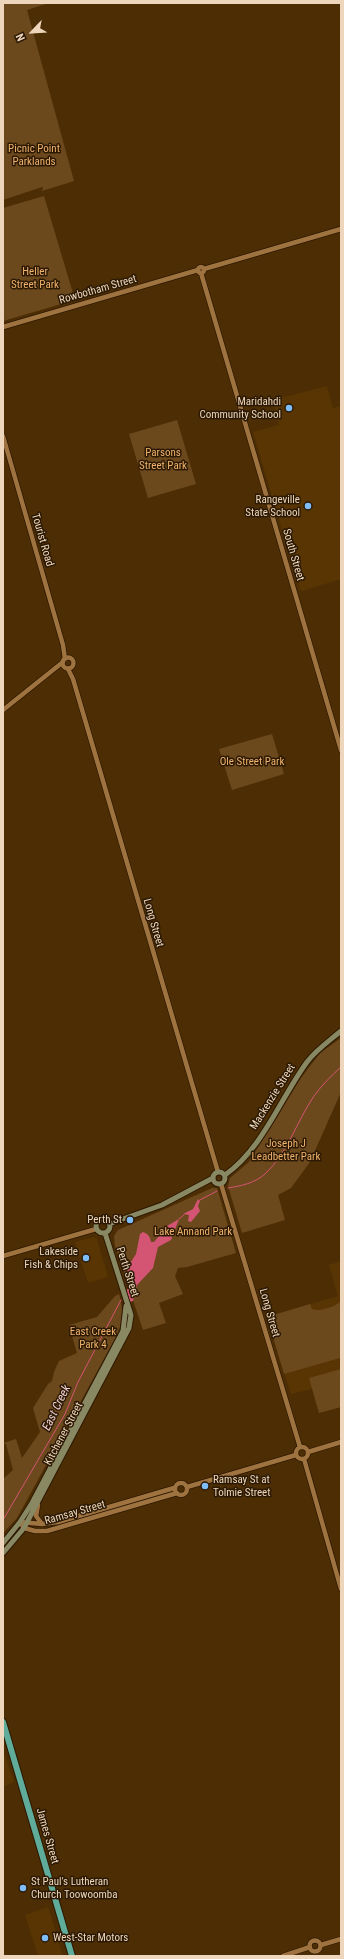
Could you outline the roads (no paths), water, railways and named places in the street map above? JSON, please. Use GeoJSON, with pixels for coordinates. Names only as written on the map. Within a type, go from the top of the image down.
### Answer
{"type":"FeatureCollection","features":[{"type":"Feature","properties":{"kind":"highway","name":"James Street"},"geometry":{"type":"LineString","coordinates":[[3,1722],[72,1956]]}},
{"type":"Feature","properties":{"kind":"main road","name":"Mackenzie Street"},"geometry":{"type":"LineString","coordinates":[[225,1175],[246,1157],[307,1062],[341,1032]]}},
{"type":"Feature","properties":{"kind":"main road"},"geometry":{"type":"LineString","coordinates":[[109,1224],[162,1205],[213,1178],[218,1172],[222,1172],[225,1175],[225,1181],[221,1184],[215,1182],[213,1178]]}},
{"type":"Feature","properties":{"kind":"main road"},"geometry":{"type":"LineString","coordinates":[[100,1220],[106,1220],[109,1224],[109,1230],[105,1233],[101,1233],[96,1229],[96,1223],[100,1220]]}},
{"type":"Feature","properties":{"kind":"main road","name":"Perth Street"},"geometry":{"type":"LineString","coordinates":[[105,1233],[131,1318]]}},
{"type":"Feature","properties":{"kind":"main road","name":"Kitchener Street"},"geometry":{"type":"LineString","coordinates":[[3,1543],[20,1522],[123,1331],[126,1303]]}},
{"type":"Feature","properties":{"kind":"main road","name":"Kitchener Street"},"geometry":{"type":"LineString","coordinates":[[3,1553],[24,1528],[38,1505],[127,1334],[131,1318]]}},
{"type":"Feature","properties":{"kind":"street","name":"Rowbotham Street"},"geometry":{"type":"LineString","coordinates":[[3,327],[341,228]]}},
{"type":"Feature","properties":{"kind":"street","name":"South Street"},"geometry":{"type":"LineString","coordinates":[[201,270],[341,750]]}},
{"type":"Feature","properties":{"kind":"street","name":"Tourist Road"},"geometry":{"type":"LineString","coordinates":[[3,436],[67,664]]}},
{"type":"Feature","properties":{"kind":"street"},"geometry":{"type":"LineString","coordinates":[[3,710],[50,674],[67,664]]}},
{"type":"Feature","properties":{"kind":"street","name":"Long Street"},"geometry":{"type":"LineString","coordinates":[[67,664],[218,1172]]}},
{"type":"Feature","properties":{"kind":"street","name":"Long Street"},"geometry":{"type":"LineString","coordinates":[[221,1184],[300,1447]]}},
{"type":"Feature","properties":{"kind":"street"},"geometry":{"type":"LineString","coordinates":[[3,1256],[96,1229]]}},
{"type":"Feature","properties":{"kind":"street"},"geometry":{"type":"LineString","coordinates":[[304,1459],[308,1452],[341,1442]]}},
{"type":"Feature","properties":{"kind":"street"},"geometry":{"type":"LineString","coordinates":[[296,1455],[296,1450],[300,1447],[305,1448],[308,1452]]}},
{"type":"Feature","properties":{"kind":"street"},"geometry":{"type":"LineString","coordinates":[[296,1455],[299,1459],[304,1459]]}},
{"type":"Feature","properties":{"kind":"street"},"geometry":{"type":"LineString","coordinates":[[187,1487],[296,1455]]}},
{"type":"Feature","properties":{"kind":"street"},"geometry":{"type":"LineString","coordinates":[[304,1459],[341,1589]]}},
{"type":"Feature","properties":{"kind":"street"},"geometry":{"type":"LineString","coordinates":[[50,1468],[55,1471]]}},
{"type":"Feature","properties":{"kind":"street"},"geometry":{"type":"LineString","coordinates":[[180,1482],[185,1483],[187,1487],[184,1494],[176,1493],[174,1488],[176,1484],[180,1482]]}},
{"type":"Feature","properties":{"kind":"street","name":"Ramsay Street"},"geometry":{"type":"LineString","coordinates":[[20,1522],[28,1521],[42,1524],[72,1518],[174,1488]]}},
{"type":"Feature","properties":{"kind":"street","name":"Ramsay Street"},"geometry":{"type":"LineString","coordinates":[[24,1528],[35,1531],[47,1531],[176,1493]]}},
{"type":"Feature","properties":{"kind":"street"},"geometry":{"type":"LineString","coordinates":[[38,1505],[36,1516],[42,1524]]}},
{"type":"Feature","properties":{"kind":"street"},"geometry":{"type":"LineString","coordinates":[[20,1522],[24,1528]]}},
{"type":"Feature","properties":{"kind":"street"},"geometry":{"type":"LineString","coordinates":[[310,1947],[316,1952],[320,1949],[321,1945],[341,1939]]}},
{"type":"Feature","properties":{"kind":"street"},"geometry":{"type":"LineString","coordinates":[[283,1956],[310,1947],[311,1943],[314,1941],[317,1941],[321,1945]]}},
{"type":"Feature","properties":{"kind":"waterway","name":"East Creek"},"geometry":{"type":"LineString","coordinates":[[228,1188],[257,1180],[273,1166],[286,1147],[314,1096],[341,1067]]}},
{"type":"Feature","properties":{"kind":"waterway","name":"East Creek"},"geometry":{"type":"LineString","coordinates":[[200,1200],[217,1191]]}},
{"type":"Feature","properties":{"kind":"waterway","name":"East Creek"},"geometry":{"type":"LineString","coordinates":[[179,1219],[184,1215]]}},
{"type":"Feature","properties":{"kind":"waterway","name":"East Creek"},"geometry":{"type":"LineString","coordinates":[[3,1520],[65,1414],[78,1382],[121,1300]]}},
{"type":"Feature","properties":{"kind":"place","name":"Maridahdi Community School"},"geometry":{"type":"Point","coordinates":[289,408]}},
{"type":"Feature","properties":{"kind":"place","name":"Rangeville State School"},"geometry":{"type":"Point","coordinates":[308,506]}},
{"type":"Feature","properties":{"kind":"place","name":"Perth St"},"geometry":{"type":"Point","coordinates":[130,1220]}},
{"type":"Feature","properties":{"kind":"place","name":"Lakeside Fish & Chips"},"geometry":{"type":"Point","coordinates":[86,1258]}},
{"type":"Feature","properties":{"kind":"place","name":"Ramsay St at Tolmie Street"},"geometry":{"type":"Point","coordinates":[205,1486]}},
{"type":"Feature","properties":{"kind":"place","name":"St Paul's Lutheran Church Toowoomba"},"geometry":{"type":"Point","coordinates":[23,1888]}},
{"type":"Feature","properties":{"kind":"place","name":"West-Star Motors"},"geometry":{"type":"Point","coordinates":[45,1938]}},
{"type":"Feature","properties":{"kind":"park label","name":"Picnic Point Parklands"},"geometry":{"type":"Point","coordinates":[34,155]}},
{"type":"Feature","properties":{"kind":"park label","name":"Heller Street Park"},"geometry":{"type":"Point","coordinates":[35,278]}},
{"type":"Feature","properties":{"kind":"park label","name":"Parsons Street Park"},"geometry":{"type":"Point","coordinates":[163,459]}},
{"type":"Feature","properties":{"kind":"park label","name":"Ole Street Park"},"geometry":{"type":"Point","coordinates":[252,762]}},
{"type":"Feature","properties":{"kind":"park label","name":"Joseph J Leadbetter Park"},"geometry":{"type":"Point","coordinates":[286,1150]}},
{"type":"Feature","properties":{"kind":"park label","name":"Lake Annand Park"},"geometry":{"type":"Point","coordinates":[193,1232]}},
{"type":"Feature","properties":{"kind":"park label","name":"East Creek Park 4"},"geometry":{"type":"Point","coordinates":[93,1338]}}]}
